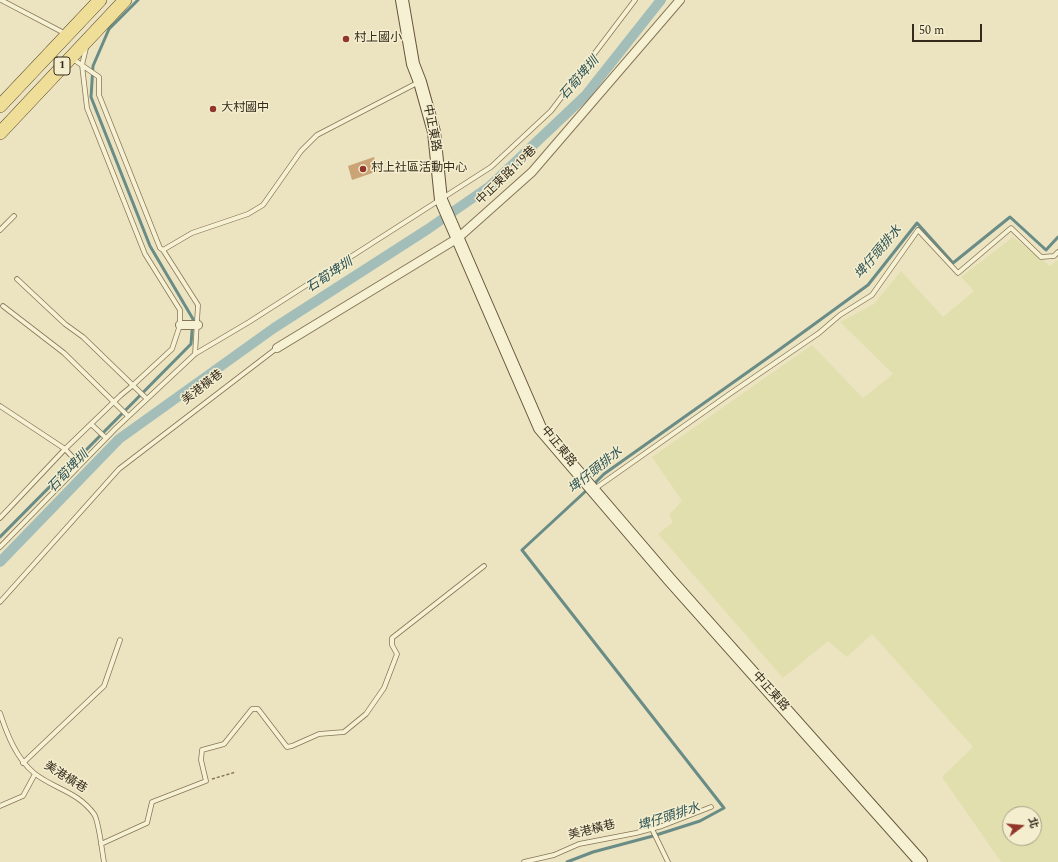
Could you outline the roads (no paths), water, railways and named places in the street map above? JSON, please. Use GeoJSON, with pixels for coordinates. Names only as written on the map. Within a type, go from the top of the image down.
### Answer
{"type":"FeatureCollection","features":[{"type":"Feature","properties":{"kind":"main road","name":"1"},"geometry":{"type":"LineString","coordinates":[[0,106],[100,0]]}},
{"type":"Feature","properties":{"kind":"main road","name":"1"},"geometry":{"type":"LineString","coordinates":[[0,133],[125,0]]}},
{"type":"Feature","properties":{"kind":"main road","name":"中正東路"},"geometry":{"type":"LineString","coordinates":[[402,0],[413,64],[420,82],[434,132],[441,200],[540,428],[670,580],[921,862]]}},
{"type":"Feature","properties":{"kind":"street","name":"中正東路119巷"},"geometry":{"type":"LineString","coordinates":[[458,238],[532,172],[680,0]]}},
{"type":"Feature","properties":{"kind":"street","name":"美港橫巷"},"geometry":{"type":"LineString","coordinates":[[277,348],[458,238]]}},
{"type":"Feature","properties":{"kind":"street"},"geometry":{"type":"LineString","coordinates":[[180,324],[198,325]]}},
{"type":"Feature","properties":{"kind":"lane"},"geometry":{"type":"LineString","coordinates":[[1,0],[67,34]]}},
{"type":"Feature","properties":{"kind":"lane"},"geometry":{"type":"LineString","coordinates":[[0,547],[128,416],[196,354],[250,322],[491,167],[551,111],[635,0]]}},
{"type":"Feature","properties":{"kind":"lane"},"geometry":{"type":"LineString","coordinates":[[0,518],[65,449],[172,349],[180,324],[180,310],[145,254],[87,108],[82,65],[88,39]]}},
{"type":"Feature","properties":{"kind":"lane"},"geometry":{"type":"LineString","coordinates":[[71,57],[99,77],[99,95],[160,248],[164,250],[198,305],[196,354]]}},
{"type":"Feature","properties":{"kind":"lane"},"geometry":{"type":"LineString","coordinates":[[164,250],[192,233],[248,214],[263,205],[301,151],[317,135],[420,82]]}},
{"type":"Feature","properties":{"kind":"lane"},"geometry":{"type":"LineString","coordinates":[[0,230],[14,216]]}},
{"type":"Feature","properties":{"kind":"lane"},"geometry":{"type":"LineString","coordinates":[[593,490],[819,333],[840,315],[872,295],[918,230],[958,273],[1011,228],[1041,256],[1054,256],[1058,252]]}},
{"type":"Feature","properties":{"kind":"lane"},"geometry":{"type":"LineString","coordinates":[[17,279],[65,324],[83,337],[147,399]]}},
{"type":"Feature","properties":{"kind":"lane"},"geometry":{"type":"LineString","coordinates":[[2,306],[64,353],[128,416]]}},
{"type":"Feature","properties":{"kind":"lane","name":"美港橫巷"},"geometry":{"type":"LineString","coordinates":[[0,602],[119,470],[277,348]]}},
{"type":"Feature","properties":{"kind":"lane"},"geometry":{"type":"LineString","coordinates":[[0,406],[65,449],[80,465]]}},
{"type":"Feature","properties":{"kind":"lane"},"geometry":{"type":"LineString","coordinates":[[91,424],[106,438]]}},
{"type":"Feature","properties":{"kind":"lane"},"geometry":{"type":"LineString","coordinates":[[101,844],[147,823],[152,802],[206,781],[201,760],[202,750],[224,744],[252,709],[258,709],[287,747],[320,734],[344,732],[366,714],[384,688],[398,654],[392,645],[392,638],[484,566]]}},
{"type":"Feature","properties":{"kind":"lane"},"geometry":{"type":"LineString","coordinates":[[23,763],[104,686],[120,640]]}},
{"type":"Feature","properties":{"kind":"lane","name":"美港橫巷"},"geometry":{"type":"LineString","coordinates":[[0,712],[7,734],[23,763],[35,774],[77,797],[95,815],[104,862]]}},
{"type":"Feature","properties":{"kind":"lane"},"geometry":{"type":"LineString","coordinates":[[0,806],[23,796],[35,774]]}},
{"type":"Feature","properties":{"kind":"lane","name":"美港橫巷"},"geometry":{"type":"LineString","coordinates":[[524,862],[554,855],[580,844],[652,829],[711,807]]}},
{"type":"Feature","properties":{"kind":"lane"},"geometry":{"type":"LineString","coordinates":[[652,829],[668,862]]}},
{"type":"Feature","properties":{"kind":"waterway"},"geometry":{"type":"LineString","coordinates":[[0,537],[191,344],[193,319],[150,246],[91,97],[93,66],[109,29],[138,0]]}},
{"type":"Feature","properties":{"kind":"waterway","name":"石筍埤圳"},"geometry":{"type":"LineString","coordinates":[[0,562],[119,439],[274,328],[428,229],[490,186],[585,96],[661,0]]}},
{"type":"Feature","properties":{"kind":"waterway","name":"埤仔頭排水"},"geometry":{"type":"LineString","coordinates":[[592,486],[604,474],[868,285],[917,223],[953,263],[1010,217],[1046,250],[1058,237]]}},
{"type":"Feature","properties":{"kind":"waterway","name":"埤仔頭排水"},"geometry":{"type":"LineString","coordinates":[[567,862],[593,852],[653,836],[700,821],[724,808],[522,550],[588,489]]}},
{"type":"Feature","properties":{"kind":"place","name":"村上國小"},"geometry":{"type":"Point","coordinates":[346,39]}},
{"type":"Feature","properties":{"kind":"place","name":"大村國中"},"geometry":{"type":"Point","coordinates":[213,109]}},
{"type":"Feature","properties":{"kind":"place","name":"村上社區活動中心"},"geometry":{"type":"Point","coordinates":[363,169]}}]}
